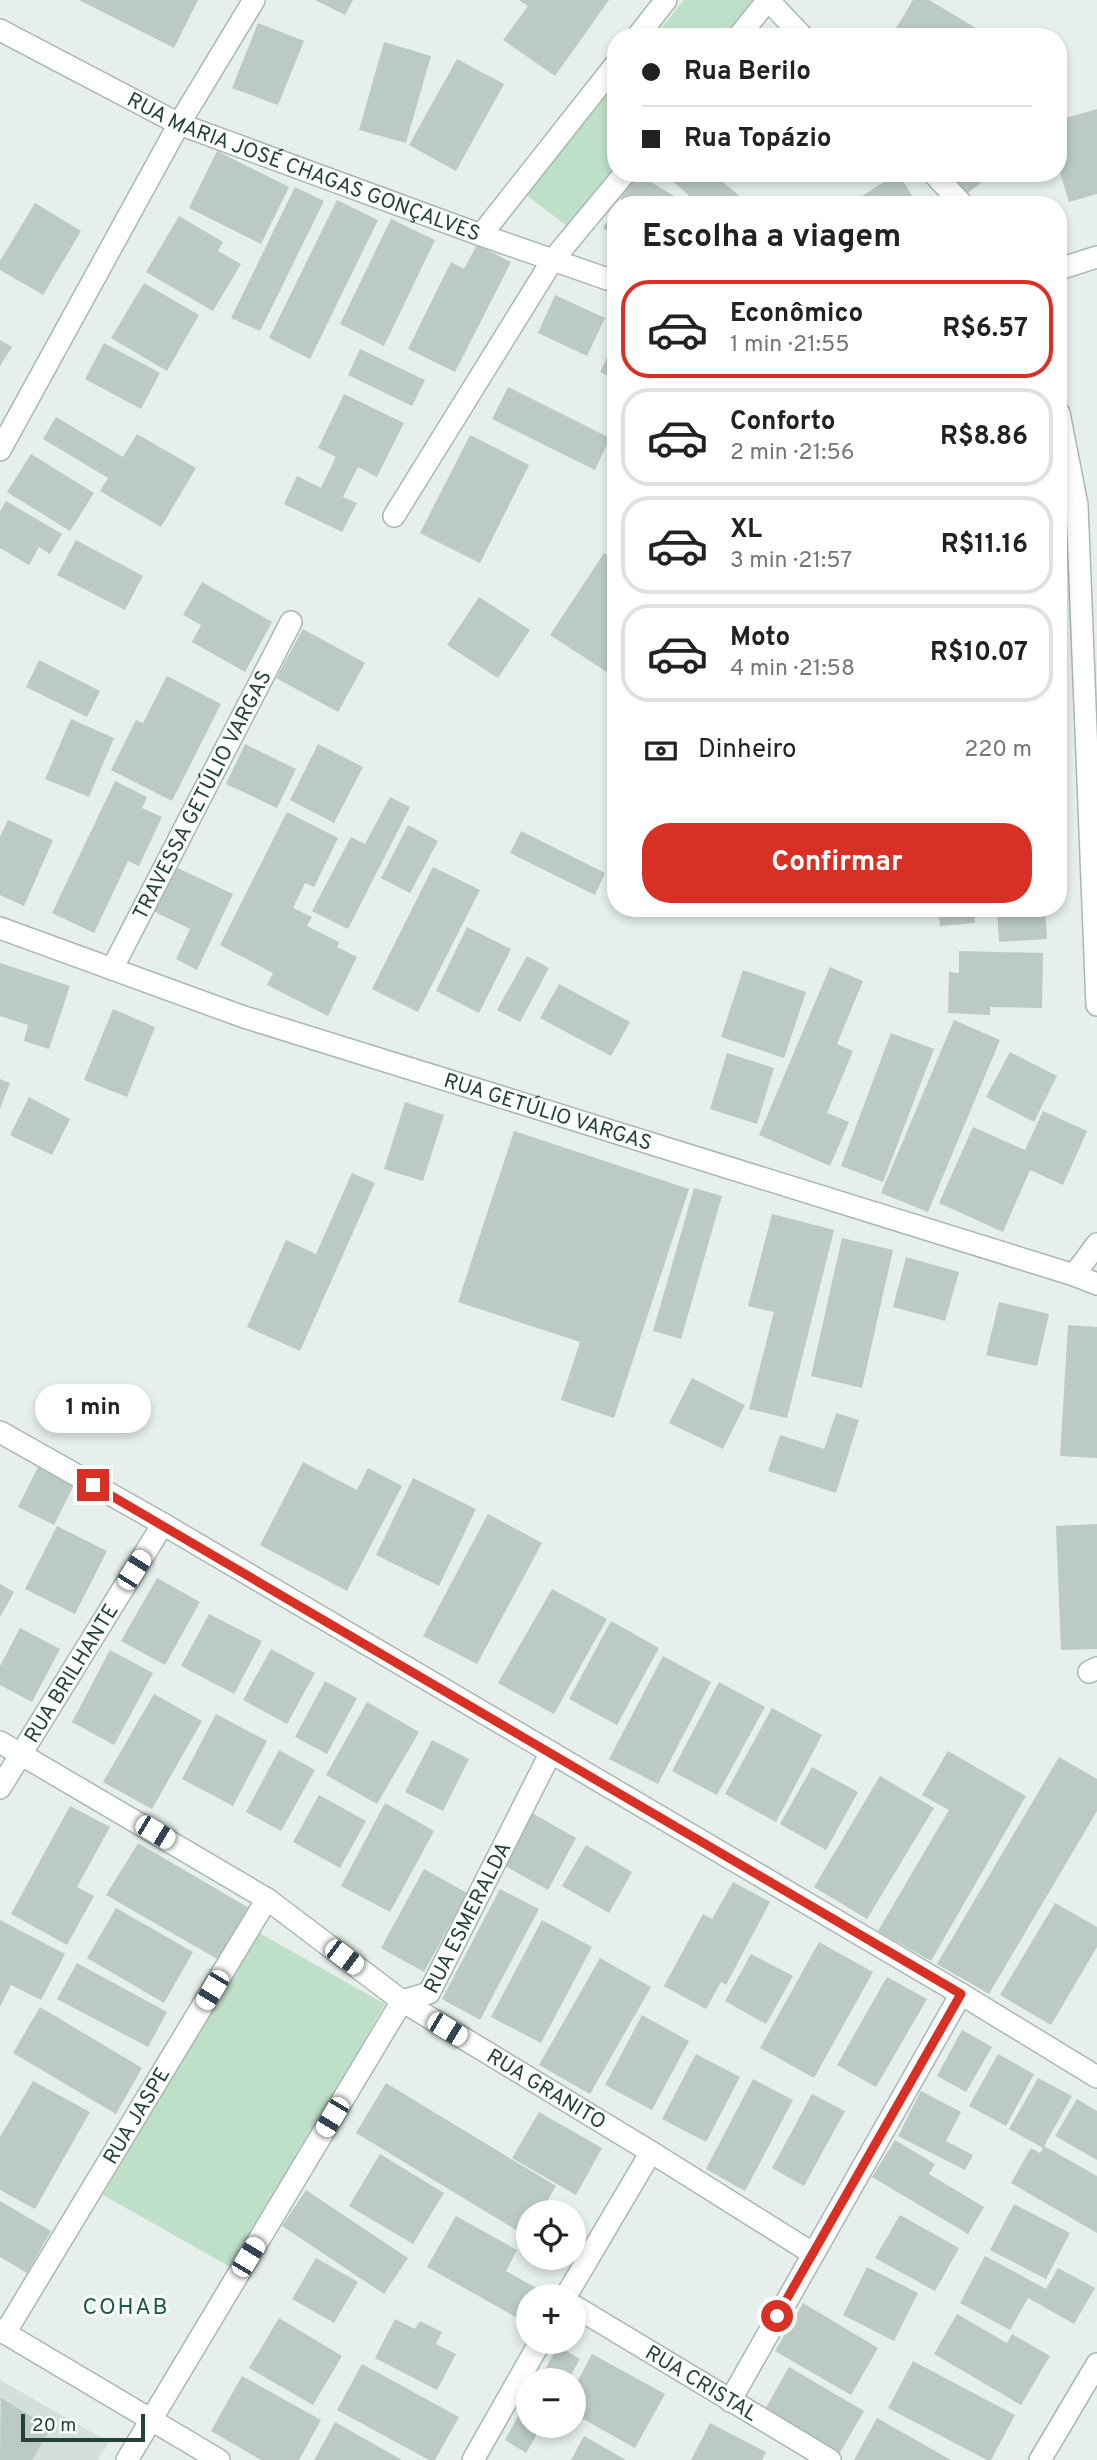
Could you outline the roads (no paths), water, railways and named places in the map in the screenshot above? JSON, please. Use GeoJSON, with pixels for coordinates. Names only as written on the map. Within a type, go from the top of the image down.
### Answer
{"type":"FeatureCollection","features":[{"type":"Feature","properties":{"kind":"street"},"geometry":{"type":"LineString","coordinates":[[0,450],[179,124],[254,0]]}},
{"type":"Feature","properties":{"kind":"street"},"geometry":{"type":"LineString","coordinates":[[644,28],[666,0]]}},
{"type":"Feature","properties":{"kind":"street"},"geometry":{"type":"LineString","coordinates":[[745,28],[768,0],[794,28]]}},
{"type":"Feature","properties":{"kind":"street","name":"RUA MARIA JOSÉ CHAGAS GONÇALVES"},"geometry":{"type":"LineString","coordinates":[[0,30],[179,124],[481,236],[607,279]]}},
{"type":"Feature","properties":{"kind":"street"},"geometry":{"type":"LineString","coordinates":[[481,236],[607,75]]}},
{"type":"Feature","properties":{"kind":"street"},"geometry":{"type":"LineString","coordinates":[[394,516],[552,261],[618,182]]}},
{"type":"Feature","properties":{"kind":"street"},"geometry":{"type":"LineString","coordinates":[[941,182],[955,196]]}},
{"type":"Feature","properties":{"kind":"street"},"geometry":{"type":"LineString","coordinates":[[1067,266],[1097,257]]}},
{"type":"Feature","properties":{"kind":"street"},"geometry":{"type":"LineString","coordinates":[[1067,440],[1087,507],[1097,1005]]}},
{"type":"Feature","properties":{"kind":"street","name":"TRAVESSA GETÚLIO VARGAS"},"geometry":{"type":"LineString","coordinates":[[112,969],[291,622]]}},
{"type":"Feature","properties":{"kind":"street","name":"RUA GETÚLIO VARGAS"},"geometry":{"type":"LineString","coordinates":[[0,928],[257,1021],[1097,1284]]}},
{"type":"Feature","properties":{"kind":"street"},"geometry":{"type":"LineString","coordinates":[[1074,1275],[1097,1244]]}},
{"type":"Feature","properties":{"kind":"street"},"geometry":{"type":"LineString","coordinates":[[0,1432],[163,1524],[551,1752],[1097,2077]]}},
{"type":"Feature","properties":{"kind":"street","name":"RUA BRILHANTE"},"geometry":{"type":"LineString","coordinates":[[0,1788],[163,1524]]}},
{"type":"Feature","properties":{"kind":"street","name":"RUA GRANITO"},"geometry":{"type":"LineString","coordinates":[[0,1742],[267,1899],[402,2001],[812,2253]]}},
{"type":"Feature","properties":{"kind":"street","name":"RUA ESMERALDA"},"geometry":{"type":"LineString","coordinates":[[127,2460],[402,2001],[429,1993],[551,1752]]}},
{"type":"Feature","properties":{"kind":"street","name":"RUA JASPE"},"geometry":{"type":"LineString","coordinates":[[3,2331],[267,1899]]}},
{"type":"Feature","properties":{"kind":"street"},"geometry":{"type":"LineString","coordinates":[[730,2401],[961,1994]]}},
{"type":"Feature","properties":{"kind":"street"},"geometry":{"type":"LineString","coordinates":[[573,2284],[651,2152]]}},
{"type":"Feature","properties":{"kind":"street","name":"RUA CRISTAL"},"geometry":{"type":"LineString","coordinates":[[586,2313],[830,2460]]}},
{"type":"Feature","properties":{"kind":"street"},"geometry":{"type":"LineString","coordinates":[[3,2331],[219,2460]]}},
{"type":"Feature","properties":{"kind":"street"},"geometry":{"type":"LineString","coordinates":[[473,2460],[533,2354]]}},
{"type":"Feature","properties":{"kind":"street"},"geometry":{"type":"LineString","coordinates":[[1040,2460],[1097,2364]]}},
{"type":"Feature","properties":{"kind":"district","name":"COHAB"},"geometry":{"type":"Point","coordinates":[126,2306]}}]}
